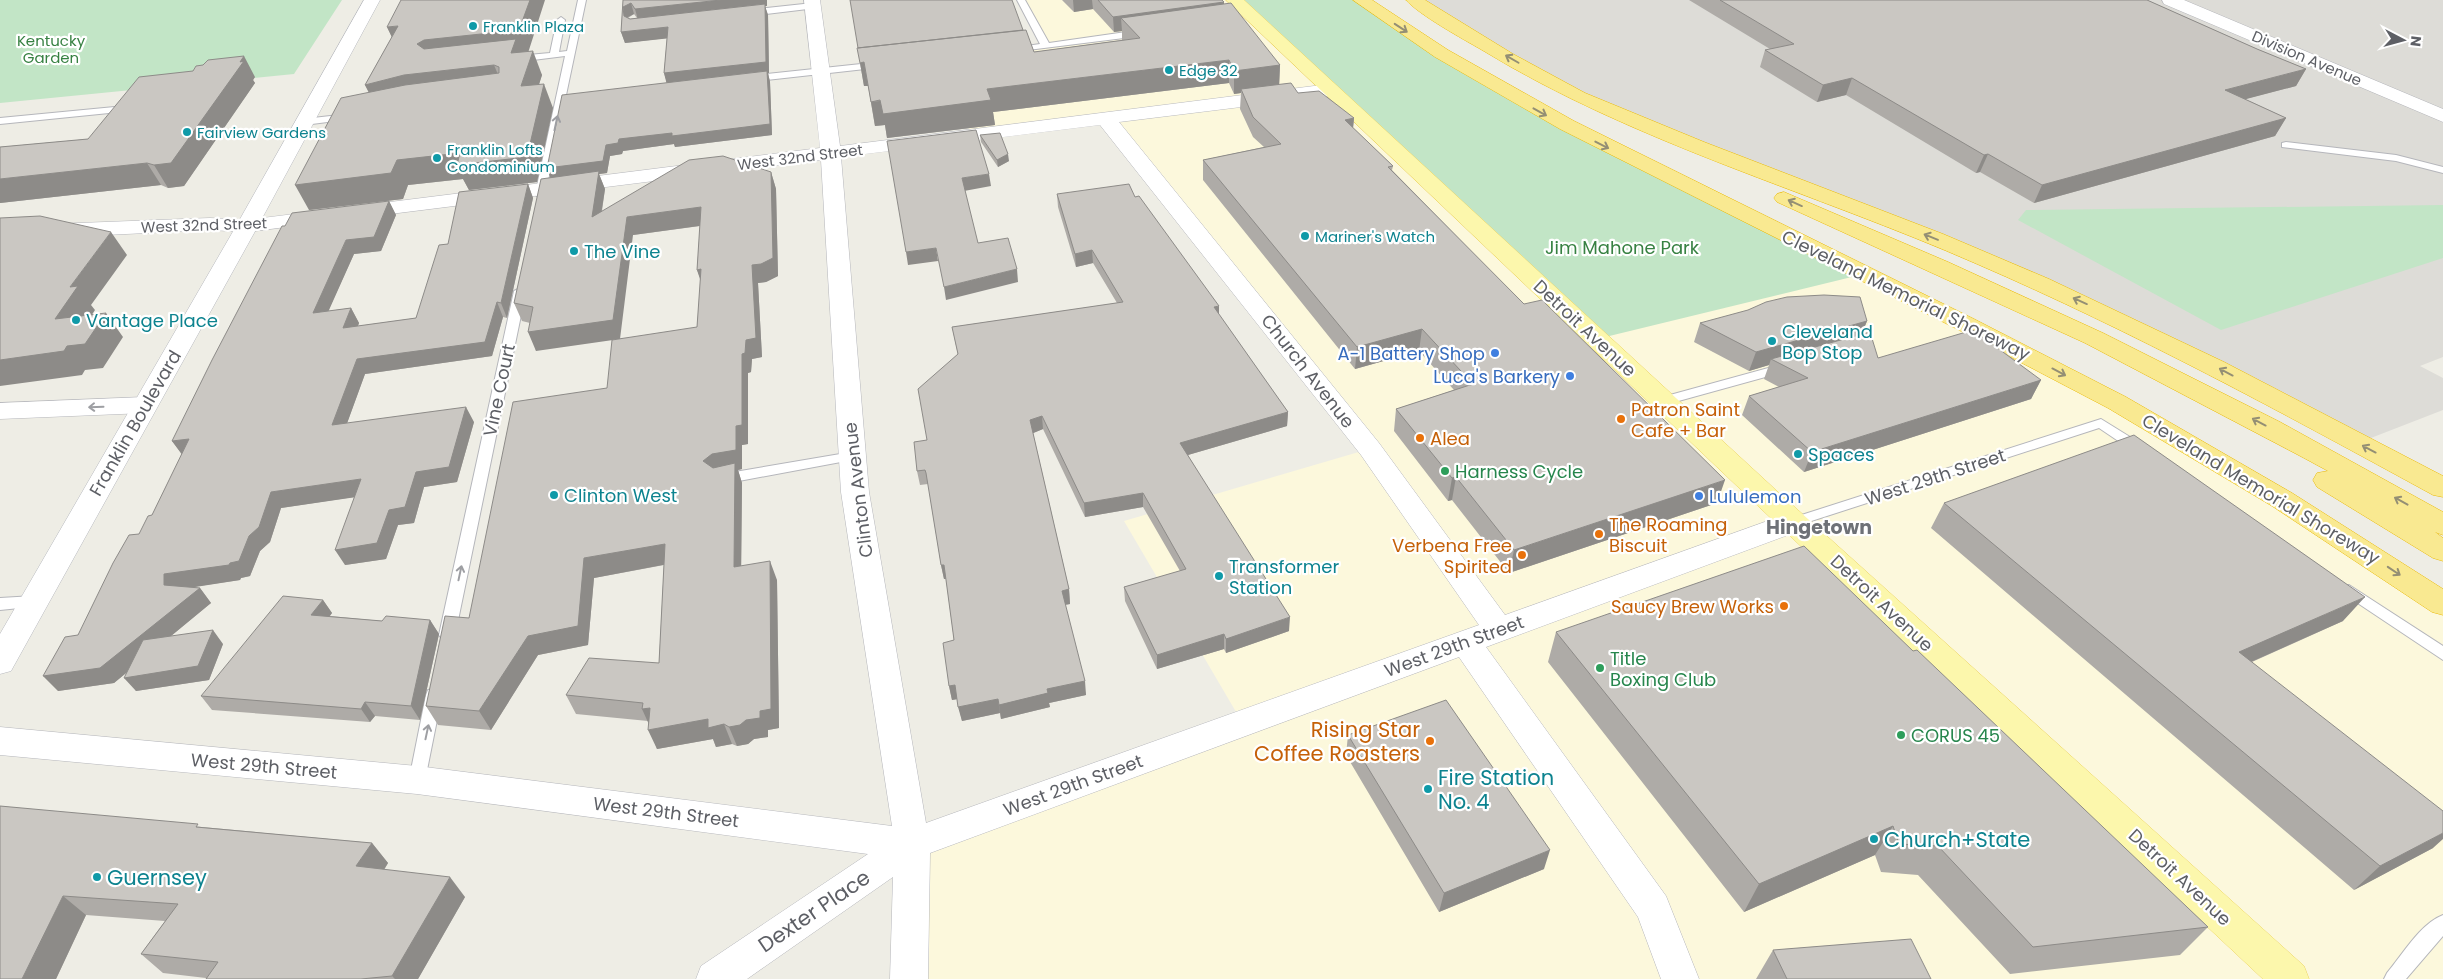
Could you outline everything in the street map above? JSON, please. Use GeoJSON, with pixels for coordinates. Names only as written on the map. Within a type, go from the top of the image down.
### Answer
{"type":"FeatureCollection","features":[{"type":"Feature","properties":{"kind":"highway","name":"Cleveland Memorial Shoreway"},"geometry":{"type":"LineString","coordinates":[[1361,0],[1411,35],[1532,107],[1671,179],[2005,343],[2118,403],[2257,483],[2443,604]]}},
{"type":"Feature","properties":{"kind":"highway"},"geometry":{"type":"LineString","coordinates":[[1414,0],[1522,65],[1732,175],[2022,304],[2144,363],[2269,428],[2443,525]]}},
{"type":"Feature","properties":{"kind":"highway"},"geometry":{"type":"LineString","coordinates":[[1601,107],[1929,236],[2078,301],[2209,363],[2443,488]]}},
{"type":"Feature","properties":{"kind":"highway"},"geometry":{"type":"LineString","coordinates":[[1671,179],[1841,238],[2043,329],[2155,385],[2257,440],[2443,551]]}},
{"type":"Feature","properties":{"kind":"main road","name":"Detroit Avenue"},"geometry":{"type":"LineString","coordinates":[[1242,13],[1330,90],[1794,522],[2290,979]]}},
{"type":"Feature","properties":{"kind":"street","name":"Franklin Boulevard"},"geometry":{"type":"LineString","coordinates":[[0,662],[247,226],[372,0]]}},
{"type":"Feature","properties":{"kind":"street","name":"Division Avenue"},"geometry":{"type":"LineString","coordinates":[[2170,0],[2443,116]]}},
{"type":"Feature","properties":{"kind":"street","name":"Clinton Avenue"},"geometry":{"type":"LineString","coordinates":[[812,3],[831,153],[855,492],[912,844],[909,979]]}},
{"type":"Feature","properties":{"kind":"street","name":"West 32nd Street"},"geometry":{"type":"LineString","coordinates":[[0,233],[210,224],[247,226],[539,198],[831,153],[1330,90]]}},
{"type":"Feature","properties":{"kind":"street","name":"Church Avenue"},"geometry":{"type":"LineString","coordinates":[[1106,119],[1370,449],[1483,636],[1653,908],[1680,979]]}},
{"type":"Feature","properties":{"kind":"street"},"geometry":{"type":"LineString","coordinates":[[0,411],[145,405]]}},
{"type":"Feature","properties":{"kind":"street","name":"West 29th Street"},"geometry":{"type":"LineString","coordinates":[[0,741],[417,780],[912,844],[1794,522]]}},
{"type":"Feature","properties":{"kind":"street","name":"Dexter Place"},"geometry":{"type":"LineString","coordinates":[[715,979],[912,844]]}},
{"type":"Feature","properties":{"kind":"lane"},"geometry":{"type":"LineString","coordinates":[[539,198],[565,100],[571,53],[582,0]]}},
{"type":"Feature","properties":{"kind":"lane"},"geometry":{"type":"LineString","coordinates":[[1021,0],[1046,46]]}},
{"type":"Feature","properties":{"kind":"lane"},"geometry":{"type":"LineString","coordinates":[[737,14],[812,3]]}},
{"type":"Feature","properties":{"kind":"lane"},"geometry":{"type":"LineString","coordinates":[[554,55],[561,20]]}},
{"type":"Feature","properties":{"kind":"lane"},"geometry":{"type":"LineString","coordinates":[[1002,51],[1154,32]]}},
{"type":"Feature","properties":{"kind":"lane"},"geometry":{"type":"LineString","coordinates":[[508,60],[571,53]]}},
{"type":"Feature","properties":{"kind":"lane"},"geometry":{"type":"LineString","coordinates":[[738,81],[889,64]]}},
{"type":"Feature","properties":{"kind":"lane"},"geometry":{"type":"LineString","coordinates":[[0,121],[125,109],[114,123]]}},
{"type":"Feature","properties":{"kind":"lane"},"geometry":{"type":"LineString","coordinates":[[304,122],[359,116]]}},
{"type":"Feature","properties":{"kind":"lane"},"geometry":{"type":"LineString","coordinates":[[2286,145],[2396,158],[2443,170]]}},
{"type":"Feature","properties":{"kind":"lane","name":"Vine Court"},"geometry":{"type":"LineString","coordinates":[[445,647],[522,278]]}},
{"type":"Feature","properties":{"kind":"lane"},"geometry":{"type":"LineString","coordinates":[[1664,401],[1793,364]]}},
{"type":"Feature","properties":{"kind":"lane","name":"West 29th Street"},"geometry":{"type":"LineString","coordinates":[[1794,522],[2101,423],[2150,456]]}},
{"type":"Feature","properties":{"kind":"lane"},"geometry":{"type":"LineString","coordinates":[[719,480],[852,456]]}},
{"type":"Feature","properties":{"kind":"lane"},"geometry":{"type":"LineString","coordinates":[[2337,582],[2443,654]]}},
{"type":"Feature","properties":{"kind":"lane"},"geometry":{"type":"LineString","coordinates":[[0,604],[34,602]]}},
{"type":"Feature","properties":{"kind":"lane"},"geometry":{"type":"LineString","coordinates":[[417,780],[436,686]]}},
{"type":"Feature","properties":{"kind":"lane"},"geometry":{"type":"LineString","coordinates":[[2394,979],[2416,954],[2426,938],[2443,924]]}},
{"type":"Feature","properties":{"kind":"shaded area"},"geometry":{"type":"Polygon","coordinates":[[[1021,0],[1234,0],[1864,274],[2005,343],[2443,604],[2443,979],[909,979],[912,844],[1239,717],[1124,521],[1369,449],[1106,119],[971,136],[954,83],[976,54],[1046,46],[1021,0]]]}},
{"type":"Feature","properties":{"kind":"shaded area"},"geometry":{"type":"Polygon","coordinates":[[[1414,0],[2443,0],[2443,357],[2420,366],[2443,378],[2443,410],[2358,443],[2146,332],[1601,107],[1414,0]]]}},
{"type":"Feature","properties":{"kind":"green space","name":"Kentucky Garden"},"geometry":{"type":"Polygon","coordinates":[[[0,0],[342,0],[294,74],[0,103],[0,0]]]}},
{"type":"Feature","properties":{"kind":"green space","name":"Jim Mahone Park"},"geometry":{"type":"Polygon","coordinates":[[[1234,0],[1361,0],[1445,56],[1864,274],[1597,339],[1234,0]]]}},
{"type":"Feature","properties":{"kind":"green space"},"geometry":{"type":"Polygon","coordinates":[[[2443,205],[2443,258],[2221,330],[2018,220],[2026,210],[2443,205]]]}},
{"type":"Feature","properties":{"kind":"building"},"geometry":{"type":"Polygon","coordinates":[[[401,0],[530,0],[519,30],[424,40],[417,44],[424,49],[516,39],[511,53],[533,51],[521,86],[544,84],[527,157],[457,165],[460,153],[397,160],[391,173],[295,185],[341,98],[405,85],[499,73],[499,67],[494,65],[404,75],[365,85],[398,26],[387,27],[401,0]]]}},
{"type":"Feature","properties":{"kind":"building"},"geometry":{"type":"Polygon","coordinates":[[[623,0],[721,0],[635,9],[631,3],[623,7],[624,16],[630,19],[765,4],[766,62],[664,73],[668,27],[621,32],[623,0]]]}},
{"type":"Feature","properties":{"kind":"building"},"geometry":{"type":"Polygon","coordinates":[[[850,0],[1012,0],[1023,30],[858,48],[850,0]]]}},
{"type":"Feature","properties":{"kind":"building"},"geometry":{"type":"Polygon","coordinates":[[[1098,0],[1222,0],[1224,2],[1113,17],[1098,0]]]}},
{"type":"Feature","properties":{"kind":"building"},"geometry":{"type":"Polygon","coordinates":[[[1720,0],[2147,0],[2306,69],[2225,90],[2286,118],[2042,185],[1988,154],[1984,155],[1852,78],[1823,85],[1765,50],[1794,44],[1720,0]]]}},
{"type":"Feature","properties":{"kind":"building"},"geometry":{"type":"Polygon","coordinates":[[[1231,3],[1280,65],[1234,71],[1229,60],[987,89],[991,100],[883,114],[880,100],[871,102],[864,62],[860,63],[857,48],[1026,30],[1034,52],[1140,38],[1121,18],[1231,3]]]}},
{"type":"Feature","properties":{"kind":"building"},"geometry":{"type":"Polygon","coordinates":[[[244,56],[240,62],[244,61],[171,163],[154,165],[147,163],[0,179],[0,147],[88,139],[139,77],[193,71],[196,66],[203,65],[208,60],[244,56]]]}},
{"type":"Feature","properties":{"kind":"building"},"geometry":{"type":"Polygon","coordinates":[[[767,71],[770,124],[672,136],[672,133],[619,139],[618,143],[606,145],[603,161],[547,168],[562,95],[767,71]]]}},
{"type":"Feature","properties":{"kind":"building"},"geometry":{"type":"Polygon","coordinates":[[[1291,83],[1298,93],[1319,91],[1354,118],[1345,120],[1393,166],[1388,167],[1524,304],[1542,300],[1725,480],[1514,550],[1456,477],[1452,478],[1396,409],[1473,384],[1422,329],[1357,347],[1203,160],[1281,144],[1253,117],[1241,89],[1291,83]]]}},
{"type":"Feature","properties":{"kind":"building"},"geometry":{"type":"Polygon","coordinates":[[[976,130],[989,174],[962,178],[978,243],[1008,238],[1017,269],[944,287],[936,248],[906,252],[887,141],[976,130]]]}},
{"type":"Feature","properties":{"kind":"building"},"geometry":{"type":"Polygon","coordinates":[[[1000,133],[1008,154],[997,160],[980,135],[1000,133]]]}},
{"type":"Feature","properties":{"kind":"building"},"geometry":{"type":"Polygon","coordinates":[[[723,156],[771,172],[773,258],[761,264],[752,265],[756,338],[746,340],[745,353],[742,354],[742,425],[736,426],[736,450],[712,454],[703,461],[713,468],[735,463],[734,567],[770,561],[771,709],[760,711],[760,718],[746,720],[740,725],[729,727],[724,724],[708,728],[708,719],[648,730],[650,708],[642,709],[643,703],[566,695],[589,658],[659,663],[665,544],[584,558],[578,626],[528,636],[479,711],[426,706],[445,616],[469,618],[513,402],[607,388],[612,340],[697,327],[701,269],[697,270],[701,207],[627,217],[613,320],[528,332],[533,307],[514,303],[541,179],[599,171],[592,217],[689,160],[723,156]]]}},
{"type":"Feature","properties":{"kind":"building"},"geometry":{"type":"Polygon","coordinates":[[[528,184],[501,303],[497,302],[485,342],[357,359],[332,425],[466,407],[449,467],[416,472],[405,507],[389,510],[377,543],[335,550],[361,479],[271,492],[259,527],[249,536],[239,561],[229,565],[164,574],[164,585],[200,588],[100,668],[43,676],[65,637],[78,635],[113,563],[129,535],[139,534],[148,516],[152,515],[189,439],[172,441],[282,226],[285,226],[292,213],[389,201],[374,237],[346,240],[313,313],[351,308],[343,328],[416,318],[439,245],[448,244],[459,192],[528,184]]]}},
{"type":"Feature","properties":{"kind":"building"},"geometry":{"type":"Polygon","coordinates":[[[1129,184],[1135,197],[1139,196],[1219,306],[1214,307],[1288,412],[1180,443],[1290,617],[1226,639],[1224,634],[1157,655],[1124,587],[1186,569],[1143,493],[1084,503],[1042,416],[1030,420],[1069,589],[1062,591],[1085,681],[1047,689],[1048,693],[999,705],[998,699],[958,707],[955,685],[949,686],[943,643],[954,640],[944,565],[941,565],[926,473],[925,470],[917,471],[914,442],[927,440],[918,389],[958,354],[952,327],[1123,302],[1092,250],[1075,254],[1057,194],[1129,184]]]}},
{"type":"Feature","properties":{"kind":"building"},"geometry":{"type":"Polygon","coordinates":[[[40,216],[111,232],[70,287],[78,286],[55,319],[106,313],[85,344],[67,346],[64,351],[0,360],[0,218],[40,216]]]}},
{"type":"Feature","properties":{"kind":"building"},"geometry":{"type":"Polygon","coordinates":[[[1824,295],[1860,297],[1867,321],[1756,352],[1700,323],[1787,297],[1824,295]]]}},
{"type":"Feature","properties":{"kind":"building"},"geometry":{"type":"Polygon","coordinates":[[[1973,330],[2041,380],[1812,452],[1749,396],[1808,378],[1771,359],[1870,332],[1878,358],[1973,330]]]}},
{"type":"Feature","properties":{"kind":"building"},"geometry":{"type":"Polygon","coordinates":[[[2134,435],[2365,597],[2239,652],[2443,811],[2443,833],[2380,866],[1944,503],[2134,435]]]}},
{"type":"Feature","properties":{"kind":"building"},"geometry":{"type":"Polygon","coordinates":[[[1804,546],[1913,651],[1917,650],[2208,927],[2033,947],[1938,846],[1899,844],[1893,826],[1759,884],[1556,632],[1804,546]]]}},
{"type":"Feature","properties":{"kind":"building"},"geometry":{"type":"Polygon","coordinates":[[[283,596],[323,600],[311,615],[382,621],[386,616],[430,620],[411,706],[365,702],[361,709],[201,696],[283,596]]]}},
{"type":"Feature","properties":{"kind":"building"},"geometry":{"type":"Polygon","coordinates":[[[213,630],[198,666],[124,678],[143,640],[213,630]]]}},
{"type":"Feature","properties":{"kind":"building","name":"Fire Station No. 4"},"geometry":{"type":"Polygon","coordinates":[[[1446,700],[1550,850],[1444,893],[1348,735],[1446,700]]]}},
{"type":"Feature","properties":{"kind":"building"},"geometry":{"type":"Polygon","coordinates":[[[0,806],[198,824],[196,827],[372,843],[356,866],[450,877],[392,976],[361,979],[206,979],[218,962],[141,954],[178,904],[63,896],[22,979],[0,979],[0,806]]]}},
{"type":"Feature","properties":{"kind":"building"},"geometry":{"type":"Polygon","coordinates":[[[1911,939],[1931,979],[1787,979],[1773,950],[1911,939]]]}},
{"type":"Feature","properties":{"kind":"place","name":"Franklin Plaza"},"geometry":{"type":"Point","coordinates":[473,26]}},
{"type":"Feature","properties":{"kind":"place","name":"Edge 32"},"geometry":{"type":"Point","coordinates":[1169,70]}},
{"type":"Feature","properties":{"kind":"place","name":"Fairview Gardens"},"geometry":{"type":"Point","coordinates":[187,132]}},
{"type":"Feature","properties":{"kind":"place","name":"Franklin Lofts Condominium"},"geometry":{"type":"Point","coordinates":[437,158]}},
{"type":"Feature","properties":{"kind":"place","name":"Mariner's Watch"},"geometry":{"type":"Point","coordinates":[1305,236]}},
{"type":"Feature","properties":{"kind":"place","name":"The Vine"},"geometry":{"type":"Point","coordinates":[574,251]}},
{"type":"Feature","properties":{"kind":"place","name":"Vantage Place"},"geometry":{"type":"Point","coordinates":[76,320]}},
{"type":"Feature","properties":{"kind":"place","name":"Cleveland Bop Stop"},"geometry":{"type":"Point","coordinates":[1772,341]}},
{"type":"Feature","properties":{"kind":"place","name":"A-1 Battery Shop"},"geometry":{"type":"Point","coordinates":[1495,353]}},
{"type":"Feature","properties":{"kind":"place","name":"Luca's Barkery"},"geometry":{"type":"Point","coordinates":[1570,376]}},
{"type":"Feature","properties":{"kind":"place","name":"Patron Saint Cafe + Bar"},"geometry":{"type":"Point","coordinates":[1621,419]}},
{"type":"Feature","properties":{"kind":"place","name":"Alea"},"geometry":{"type":"Point","coordinates":[1420,438]}},
{"type":"Feature","properties":{"kind":"place","name":"Spaces"},"geometry":{"type":"Point","coordinates":[1798,454]}},
{"type":"Feature","properties":{"kind":"place","name":"Harness Cycle"},"geometry":{"type":"Point","coordinates":[1445,471]}},
{"type":"Feature","properties":{"kind":"place","name":"Clinton West"},"geometry":{"type":"Point","coordinates":[554,495]}},
{"type":"Feature","properties":{"kind":"place","name":"Lululemon"},"geometry":{"type":"Point","coordinates":[1699,496]}},
{"type":"Feature","properties":{"kind":"place","name":"The Roaming Biscuit"},"geometry":{"type":"Point","coordinates":[1599,534]}},
{"type":"Feature","properties":{"kind":"place","name":"Verbena Free Spirited"},"geometry":{"type":"Point","coordinates":[1522,555]}},
{"type":"Feature","properties":{"kind":"place","name":"Transformer Station"},"geometry":{"type":"Point","coordinates":[1219,576]}},
{"type":"Feature","properties":{"kind":"place","name":"Saucy Brew Works"},"geometry":{"type":"Point","coordinates":[1784,606]}},
{"type":"Feature","properties":{"kind":"place","name":"Title Boxing Club"},"geometry":{"type":"Point","coordinates":[1600,668]}},
{"type":"Feature","properties":{"kind":"place","name":"CORUS 45"},"geometry":{"type":"Point","coordinates":[1901,735]}},
{"type":"Feature","properties":{"kind":"place","name":"Rising Star Coffee Roasters"},"geometry":{"type":"Point","coordinates":[1430,741]}},
{"type":"Feature","properties":{"kind":"place","name":"Fire Station No. 4"},"geometry":{"type":"Point","coordinates":[1428,789]}},
{"type":"Feature","properties":{"kind":"place","name":"Church+State"},"geometry":{"type":"Point","coordinates":[1874,839]}},
{"type":"Feature","properties":{"kind":"place","name":"Guernsey"},"geometry":{"type":"Point","coordinates":[97,877]}},
{"type":"Feature","properties":{"kind":"district","name":"Hingetown"},"geometry":{"type":"Point","coordinates":[1819,527]}}]}
